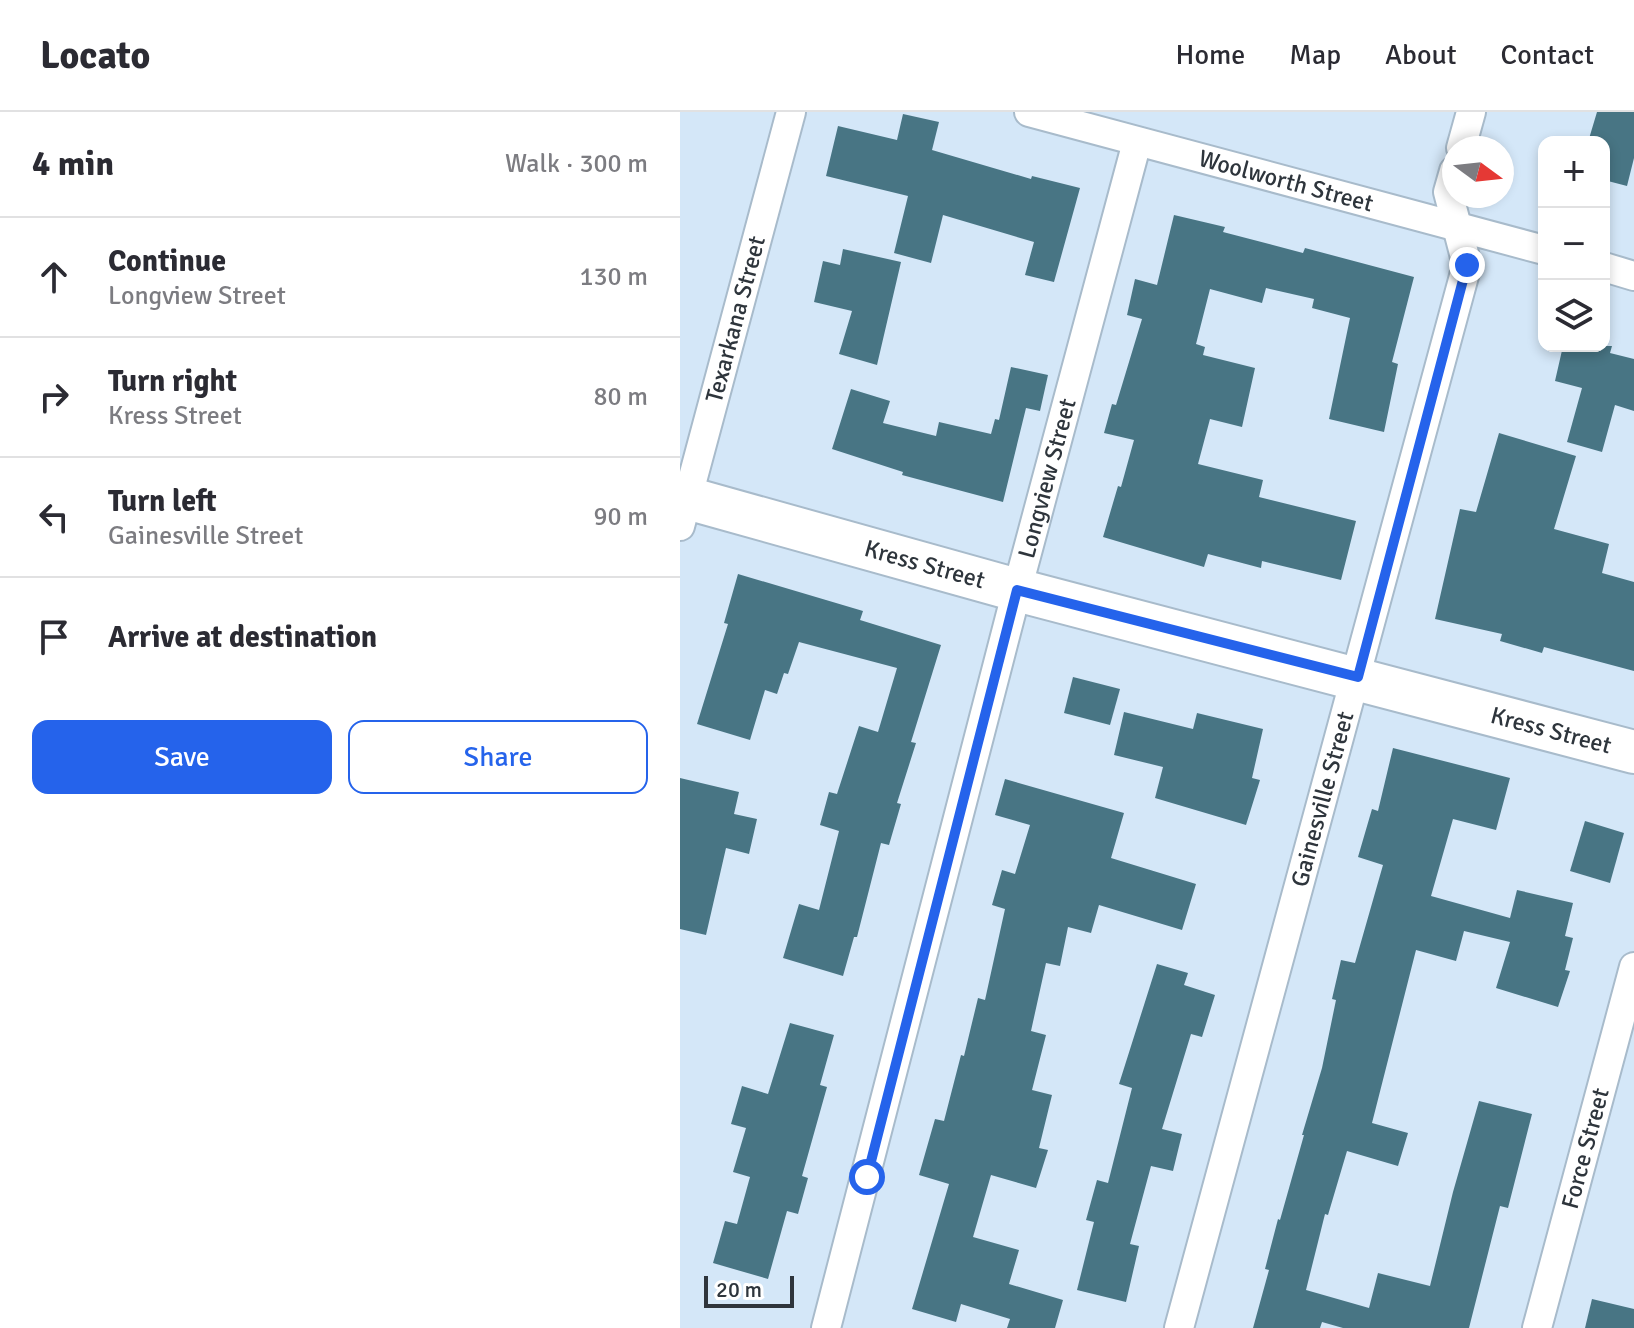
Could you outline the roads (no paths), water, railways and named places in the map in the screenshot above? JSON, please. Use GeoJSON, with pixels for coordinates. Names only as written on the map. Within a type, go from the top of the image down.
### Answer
{"type":"FeatureCollection","features":[{"type":"Feature","properties":{"kind":"street","name":"Texarkana Street"},"geometry":{"type":"LineString","coordinates":[[682,507],[791,112]]}},
{"type":"Feature","properties":{"kind":"street","name":"Woolworth Street"},"geometry":{"type":"LineString","coordinates":[[1029,112],[1538,248]]}},
{"type":"Feature","properties":{"kind":"street"},"geometry":{"type":"LineString","coordinates":[[1464,136],[1471,112]]}},
{"type":"Feature","properties":{"kind":"street","name":"Longview Street"},"geometry":{"type":"LineString","coordinates":[[826,1328],[1017,590],[1137,142]]}},
{"type":"Feature","properties":{"kind":"street","name":"Gainesville Street"},"geometry":{"type":"LineString","coordinates":[[1179,1328],[1358,677],[1467,265],[1451,208]]}},
{"type":"Feature","properties":{"kind":"street"},"geometry":{"type":"LineString","coordinates":[[1610,269],[1634,276]]}},
{"type":"Feature","properties":{"kind":"street","name":"Kress Street"},"geometry":{"type":"LineString","coordinates":[[682,507],[1358,677],[1634,752]]}},
{"type":"Feature","properties":{"kind":"street","name":"Force Street"},"geometry":{"type":"LineString","coordinates":[[1537,1328],[1634,967]]}}]}
